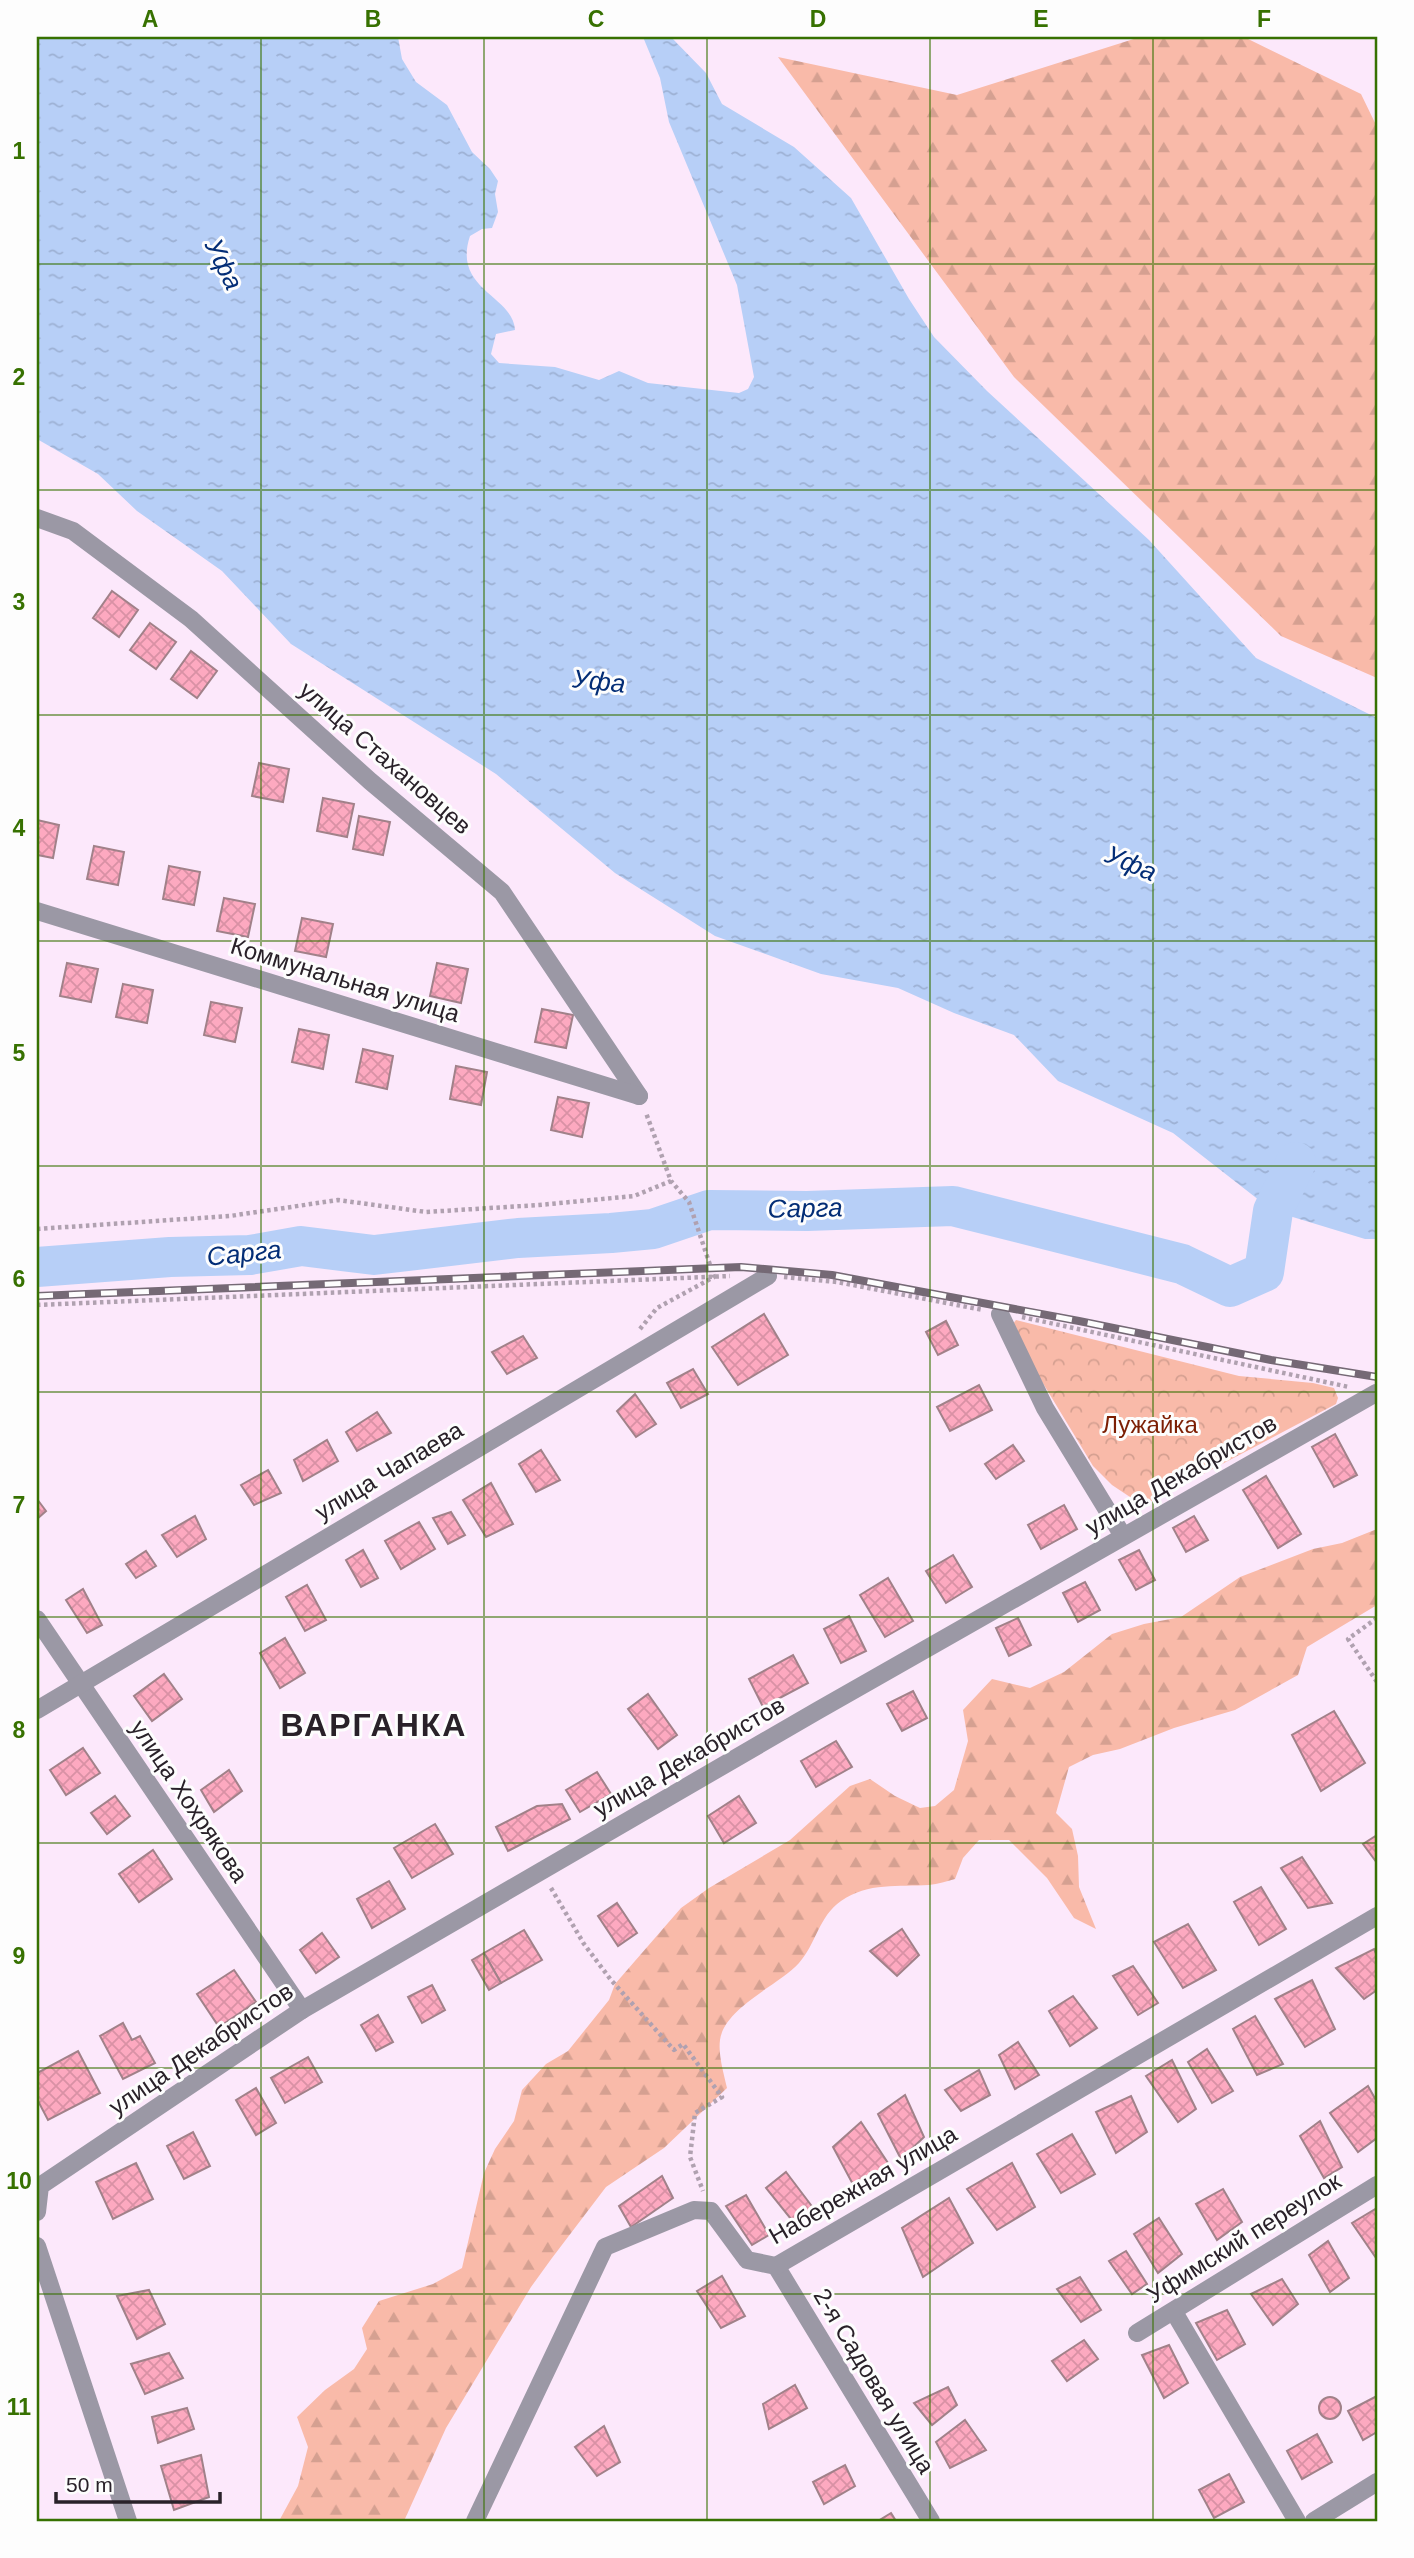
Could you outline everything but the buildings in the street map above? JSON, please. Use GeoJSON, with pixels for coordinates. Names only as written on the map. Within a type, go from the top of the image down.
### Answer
{"type":"FeatureCollection","features":[{"type":"Feature","properties":{"kind":"street","name":"улица Стахановцев"},"geometry":{"type":"LineString","coordinates":[[37,518],[74,531],[191,619],[370,781],[502,892],[639,1097]]}},
{"type":"Feature","properties":{"kind":"street","name":"Коммунальная улица"},"geometry":{"type":"LineString","coordinates":[[37,911],[639,1097]]}},
{"type":"Feature","properties":{"kind":"street","name":"улица Чапаева"},"geometry":{"type":"LineString","coordinates":[[37,1710],[768,1276]]}},
{"type":"Feature","properties":{"kind":"street"},"geometry":{"type":"LineString","coordinates":[[1000,1314],[1045,1408],[1123,1536]]}},
{"type":"Feature","properties":{"kind":"street","name":"улица Декабристов"},"geometry":{"type":"LineString","coordinates":[[37,2212],[40,2186],[302,2010],[828,1704],[1376,1392]]}},
{"type":"Feature","properties":{"kind":"street","name":"улица Хохрякова"},"geometry":{"type":"LineString","coordinates":[[37,1619],[302,2010]]}},
{"type":"Feature","properties":{"kind":"street","name":"Набережная улица"},"geometry":{"type":"LineString","coordinates":[[711,2211],[747,2260],[776,2266],[1377,1916]]}},
{"type":"Feature","properties":{"kind":"street","name":"Уфимский переулок"},"geometry":{"type":"LineString","coordinates":[[1137,2333],[1377,2185]]}},
{"type":"Feature","properties":{"kind":"street"},"geometry":{"type":"LineString","coordinates":[[475,2521],[605,2247],[694,2210],[711,2211]]}},
{"type":"Feature","properties":{"kind":"street"},"geometry":{"type":"LineString","coordinates":[[37,2246],[128,2521]]}},
{"type":"Feature","properties":{"kind":"street","name":"2-я Садовая улица"},"geometry":{"type":"LineString","coordinates":[[776,2266],[931,2521]]}},
{"type":"Feature","properties":{"kind":"street"},"geometry":{"type":"LineString","coordinates":[[1174,2312],[1297,2521]]}},
{"type":"Feature","properties":{"kind":"street"},"geometry":{"type":"LineString","coordinates":[[1314,2521],[1377,2483]]}},
{"type":"Feature","properties":{"kind":"path"},"geometry":{"type":"LineString","coordinates":[[639,1097],[671,1181],[689,1202],[714,1277]]}},
{"type":"Feature","properties":{"kind":"path"},"geometry":{"type":"LineString","coordinates":[[37,1228],[230,1216],[338,1200],[426,1212],[539,1205],[635,1196],[671,1181]]}},
{"type":"Feature","properties":{"kind":"path"},"geometry":{"type":"LineString","coordinates":[[37,1305],[295,1292],[768,1276],[837,1282],[1026,1317],[1376,1392]]}},
{"type":"Feature","properties":{"kind":"path"},"geometry":{"type":"LineString","coordinates":[[639,1329],[657,1308],[714,1277]]}},
{"type":"Feature","properties":{"kind":"path"},"geometry":{"type":"LineString","coordinates":[[1377,1618],[1348,1639],[1377,1682]]}},
{"type":"Feature","properties":{"kind":"path"},"geometry":{"type":"LineString","coordinates":[[542,1872],[584,1944],[611,1980],[674,2050],[683,2044],[722,2097],[695,2113],[690,2157],[711,2211]]}},
{"type":"Feature","properties":{"kind":"green space"},"geometry":{"type":"Polygon","coordinates":[[[1140,37],[1244,37],[1361,94],[1377,127],[1377,678],[1281,636],[1014,377],[778,57],[957,95],[1140,37]]]}},
{"type":"Feature","properties":{"kind":"green space","name":"Лужайка"},"geometry":{"type":"Polygon","coordinates":[[[1016,1320],[1239,1376],[1313,1383],[1334,1388],[1338,1398],[1336,1404],[1148,1503],[1136,1501],[1112,1485],[1093,1466],[1035,1370],[1012,1325],[1016,1320]]]}},
{"type":"Feature","properties":{"kind":"green space"},"geometry":{"type":"Polygon","coordinates":[[[1377,1529],[1377,1605],[1307,1647],[1298,1675],[1235,1710],[1174,1728],[1120,1749],[1093,1755],[1069,1767],[1056,1813],[1072,1829],[1078,1856],[1079,1887],[1096,1929],[1074,1918],[1047,1878],[1009,1840],[979,1840],[963,1858],[955,1879],[929,1885],[873,1888],[841,1901],[828,1914],[799,1963],[741,2007],[724,2028],[720,2052],[727,2088],[664,2148],[606,2187],[531,2287],[446,2428],[404,2521],[279,2521],[298,2486],[308,2447],[297,2417],[325,2390],[354,2369],[367,2349],[362,2328],[379,2301],[433,2284],[462,2268],[484,2173],[495,2149],[514,2121],[522,2090],[546,2064],[568,2051],[609,2000],[615,1984],[681,1908],[709,1888],[790,1840],[850,1786],[870,1779],[895,1796],[920,1808],[935,1806],[954,1790],[968,1741],[963,1710],[992,1679],[1030,1688],[1064,1672],[1112,1634],[1181,1617],[1240,1577],[1313,1549],[1342,1543],[1377,1529]]]}},
{"type":"Feature","properties":{"kind":"water","name":"Уфа"},"geometry":{"type":"Polygon","coordinates":[[[37,37],[398,37],[402,59],[416,82],[447,105],[472,152],[498,181],[495,194],[498,212],[492,228],[482,229],[470,236],[467,254],[469,269],[476,280],[512,318],[515,330],[496,334],[491,354],[499,363],[555,367],[599,380],[619,371],[648,383],[739,393],[748,389],[754,377],[737,285],[669,122],[660,78],[643,37],[671,37],[706,73],[722,104],[794,147],[851,198],[934,337],[987,391],[1149,540],[1256,658],[1377,718],[1377,1239],[1365,1239],[1273,1211],[1173,1133],[1058,1081],[1014,1035],[954,1013],[898,988],[821,974],[715,936],[615,873],[496,774],[291,644],[222,571],[137,511],[98,474],[37,439],[37,37]]]}},
{"type":"Feature","properties":{"kind":"waterway","name":"Сарга"},"geometry":{"type":"LineString","coordinates":[[37,1267],[170,1257],[250,1255],[301,1246],[374,1255],[518,1238],[653,1229],[709,1210],[807,1211],[953,1206],[1182,1264],[1230,1287],[1264,1272],[1273,1211],[1296,1162]]}},
{"type":"Feature","properties":{"kind":"railway"},"geometry":{"type":"LineString","coordinates":[[37,1296],[741,1267],[832,1275],[1271,1360],[1377,1377]]}},
{"type":"Feature","properties":{"kind":"district","name":"ВАРГАНКА"},"geometry":{"type":"Point","coordinates":[374,1725]}}]}
